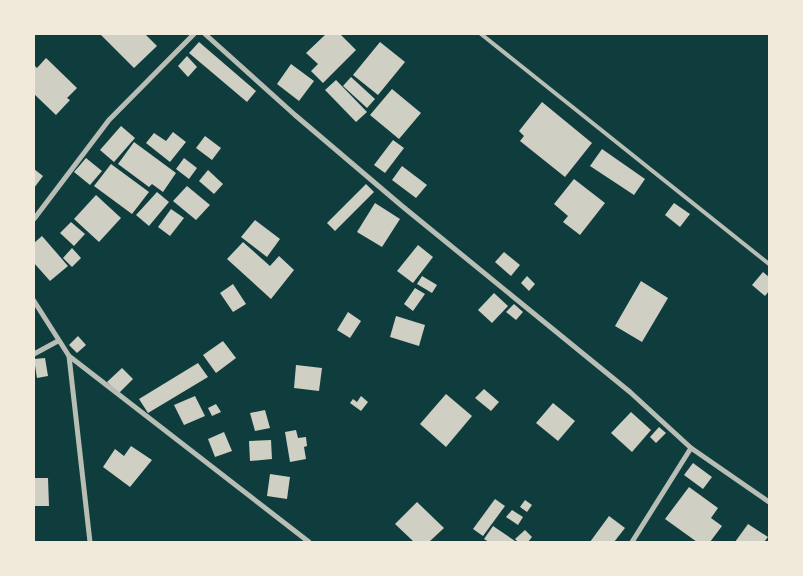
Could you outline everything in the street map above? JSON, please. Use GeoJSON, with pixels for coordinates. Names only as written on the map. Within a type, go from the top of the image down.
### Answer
{"type":"FeatureCollection","features":[{"type":"Feature","properties":{"kind":"street"},"geometry":{"type":"LineString","coordinates":[[34,219],[109,120],[194,34]]}},
{"type":"Feature","properties":{"kind":"street"},"geometry":{"type":"LineString","coordinates":[[204,34],[395,200],[630,392],[691,448],[769,502]]}},
{"type":"Feature","properties":{"kind":"street"},"geometry":{"type":"LineString","coordinates":[[34,302],[69,356],[309,542]]}},
{"type":"Feature","properties":{"kind":"street"},"geometry":{"type":"LineString","coordinates":[[34,354],[58,341]]}},
{"type":"Feature","properties":{"kind":"street"},"geometry":{"type":"LineString","coordinates":[[69,356],[90,542]]}},
{"type":"Feature","properties":{"kind":"street"},"geometry":{"type":"LineString","coordinates":[[632,542],[691,448]]}},
{"type":"Feature","properties":{"kind":"lane"},"geometry":{"type":"LineString","coordinates":[[481,34],[769,264]]}},
{"type":"Feature","properties":{"kind":"building"},"geometry":{"type":"Polygon","coordinates":[[[100,34],[145,34],[157,46],[134,68],[100,34]]]}},
{"type":"Feature","properties":{"kind":"building"},"geometry":{"type":"Polygon","coordinates":[[[326,34],[340,34],[356,50],[323,83],[311,71],[318,64],[306,53],[326,34]]]}},
{"type":"Feature","properties":{"kind":"building"},"geometry":{"type":"Polygon","coordinates":[[[199,42],[256,91],[247,102],[189,53],[199,42]]]}},
{"type":"Feature","properties":{"kind":"building"},"geometry":{"type":"Polygon","coordinates":[[[380,42],[405,62],[378,95],[353,75],[380,42]]]}},
{"type":"Feature","properties":{"kind":"building"},"geometry":{"type":"Polygon","coordinates":[[[187,56],[197,67],[188,77],[178,66],[187,56]]]}},
{"type":"Feature","properties":{"kind":"building"},"geometry":{"type":"Polygon","coordinates":[[[46,58],[77,88],[67,98],[70,100],[56,115],[34,94],[34,65],[37,68],[46,58]]]}},
{"type":"Feature","properties":{"kind":"building"},"geometry":{"type":"Polygon","coordinates":[[[291,64],[314,81],[299,101],[277,84],[291,64]]]}},
{"type":"Feature","properties":{"kind":"building"},"geometry":{"type":"Polygon","coordinates":[[[351,77],[375,99],[367,108],[343,86],[351,77]]]}},
{"type":"Feature","properties":{"kind":"building"},"geometry":{"type":"Polygon","coordinates":[[[336,80],[367,112],[356,122],[325,90],[336,80]]]}},
{"type":"Feature","properties":{"kind":"building"},"geometry":{"type":"Polygon","coordinates":[[[392,89],[421,113],[399,139],[370,115],[392,89]]]}},
{"type":"Feature","properties":{"kind":"building"},"geometry":{"type":"Polygon","coordinates":[[[542,102],[592,143],[565,177],[520,141],[524,136],[519,131],[542,102]]]}},
{"type":"Feature","properties":{"kind":"building"},"geometry":{"type":"Polygon","coordinates":[[[121,126],[135,138],[114,162],[100,150],[121,126]]]}},
{"type":"Feature","properties":{"kind":"building"},"geometry":{"type":"Polygon","coordinates":[[[173,132],[186,142],[170,162],[146,143],[154,133],[166,141],[173,132]]]}},
{"type":"Feature","properties":{"kind":"building"},"geometry":{"type":"Polygon","coordinates":[[[205,136],[221,148],[212,160],[196,148],[205,136]]]}},
{"type":"Feature","properties":{"kind":"building"},"geometry":{"type":"Polygon","coordinates":[[[393,140],[404,148],[385,173],[374,165],[393,140]]]}},
{"type":"Feature","properties":{"kind":"building"},"geometry":{"type":"Polygon","coordinates":[[[134,142],[176,173],[163,192],[152,184],[149,187],[118,164],[134,142]]]}},
{"type":"Feature","properties":{"kind":"building"},"geometry":{"type":"Polygon","coordinates":[[[602,149],[645,179],[634,195],[590,166],[602,149]]]}},
{"type":"Feature","properties":{"kind":"building"},"geometry":{"type":"Polygon","coordinates":[[[86,158],[102,171],[90,185],[74,172],[86,158]]]}},
{"type":"Feature","properties":{"kind":"building"},"geometry":{"type":"Polygon","coordinates":[[[184,158],[197,168],[189,179],[176,169],[184,158]]]}},
{"type":"Feature","properties":{"kind":"building"},"geometry":{"type":"Polygon","coordinates":[[[111,164],[149,192],[132,214],[94,186],[111,164]]]}},
{"type":"Feature","properties":{"kind":"building"},"geometry":{"type":"Polygon","coordinates":[[[402,166],[427,185],[416,198],[392,180],[402,166]]]}},
{"type":"Feature","properties":{"kind":"building"},"geometry":{"type":"Polygon","coordinates":[[[34,169],[43,176],[34,188],[34,169]]]}},
{"type":"Feature","properties":{"kind":"building"},"geometry":{"type":"Polygon","coordinates":[[[208,170],[223,184],[214,194],[199,181],[208,170]]]}},
{"type":"Feature","properties":{"kind":"building"},"geometry":{"type":"Polygon","coordinates":[[[574,179],[605,203],[580,235],[563,222],[568,216],[554,204],[574,179]]]}},
{"type":"Feature","properties":{"kind":"building"},"geometry":{"type":"Polygon","coordinates":[[[366,184],[374,192],[335,231],[327,223],[366,184]]]}},
{"type":"Feature","properties":{"kind":"building"},"geometry":{"type":"Polygon","coordinates":[[[187,186],[210,205],[196,220],[173,201],[187,186]]]}},
{"type":"Feature","properties":{"kind":"building"},"geometry":{"type":"Polygon","coordinates":[[[157,192],[169,202],[149,226],[136,215],[157,192]]]}},
{"type":"Feature","properties":{"kind":"building"},"geometry":{"type":"Polygon","coordinates":[[[96,195],[121,218],[99,242],[74,219],[96,195]]]}},
{"type":"Feature","properties":{"kind":"building"},"geometry":{"type":"Polygon","coordinates":[[[375,203],[400,219],[382,247],[357,232],[375,203]]]}},
{"type":"Feature","properties":{"kind":"building"},"geometry":{"type":"Polygon","coordinates":[[[674,203],[690,214],[680,227],[665,215],[674,203]]]}},
{"type":"Feature","properties":{"kind":"building"},"geometry":{"type":"Polygon","coordinates":[[[171,209],[184,218],[170,236],[158,227],[171,209]]]}},
{"type":"Feature","properties":{"kind":"building"},"geometry":{"type":"Polygon","coordinates":[[[255,220],[280,239],[267,257],[241,237],[255,220]]]}},
{"type":"Feature","properties":{"kind":"building"},"geometry":{"type":"Polygon","coordinates":[[[71,222],[85,234],[74,246],[60,233],[71,222]]]}},
{"type":"Feature","properties":{"kind":"building"},"geometry":{"type":"Polygon","coordinates":[[[42,236],[68,266],[50,281],[34,263],[34,243],[42,236]]]}},
{"type":"Feature","properties":{"kind":"building"},"geometry":{"type":"Polygon","coordinates":[[[243,242],[270,266],[279,256],[294,270],[271,299],[227,259],[243,242]]]}},
{"type":"Feature","properties":{"kind":"building"},"geometry":{"type":"Polygon","coordinates":[[[418,245],[433,257],[413,283],[397,271],[418,245]]]}},
{"type":"Feature","properties":{"kind":"building"},"geometry":{"type":"Polygon","coordinates":[[[72,248],[81,258],[72,267],[63,258],[72,248]]]}},
{"type":"Feature","properties":{"kind":"building"},"geometry":{"type":"Polygon","coordinates":[[[504,252],[520,265],[511,276],[495,262],[504,252]]]}},
{"type":"Feature","properties":{"kind":"building"},"geometry":{"type":"Polygon","coordinates":[[[763,272],[769,277],[769,291],[765,296],[752,285],[763,272]]]}},
{"type":"Feature","properties":{"kind":"building"},"geometry":{"type":"Polygon","coordinates":[[[422,276],[437,285],[432,293],[417,284],[422,276]]]}},
{"type":"Feature","properties":{"kind":"building"},"geometry":{"type":"Polygon","coordinates":[[[527,276],[535,284],[529,291],[521,283],[527,276]]]}},
{"type":"Feature","properties":{"kind":"building"},"geometry":{"type":"Polygon","coordinates":[[[641,281],[668,298],[642,342],[615,326],[641,281]]]}},
{"type":"Feature","properties":{"kind":"building"},"geometry":{"type":"Polygon","coordinates":[[[233,284],[246,304],[233,312],[220,293],[233,284]]]}},
{"type":"Feature","properties":{"kind":"building"},"geometry":{"type":"Polygon","coordinates":[[[415,288],[425,294],[413,311],[404,304],[415,288]]]}},
{"type":"Feature","properties":{"kind":"building"},"geometry":{"type":"Polygon","coordinates":[[[494,293],[508,306],[492,323],[478,310],[494,293]]]}},
{"type":"Feature","properties":{"kind":"building"},"geometry":{"type":"Polygon","coordinates":[[[514,304],[523,312],[516,320],[506,312],[514,304]]]}},
{"type":"Feature","properties":{"kind":"building"},"geometry":{"type":"Polygon","coordinates":[[[348,312],[361,321],[350,338],[337,330],[348,312]]]}},
{"type":"Feature","properties":{"kind":"building"},"geometry":{"type":"Polygon","coordinates":[[[396,316],[425,325],[419,346],[390,337],[396,316]]]}},
{"type":"Feature","properties":{"kind":"building"},"geometry":{"type":"Polygon","coordinates":[[[78,336],[86,345],[77,353],[69,345],[78,336]]]}},
{"type":"Feature","properties":{"kind":"building"},"geometry":{"type":"Polygon","coordinates":[[[223,341],[236,358],[216,373],[203,355],[223,341]]]}},
{"type":"Feature","properties":{"kind":"building"},"geometry":{"type":"Polygon","coordinates":[[[45,358],[48,376],[37,378],[34,359],[45,358]]]}},
{"type":"Feature","properties":{"kind":"building"},"geometry":{"type":"Polygon","coordinates":[[[198,363],[208,377],[148,413],[139,399],[198,363]]]}},
{"type":"Feature","properties":{"kind":"building"},"geometry":{"type":"Polygon","coordinates":[[[296,365],[322,368],[319,391],[294,388],[296,365]]]}},
{"type":"Feature","properties":{"kind":"building"},"geometry":{"type":"Polygon","coordinates":[[[122,368],[133,379],[119,393],[107,382],[122,368]]]}},
{"type":"Feature","properties":{"kind":"building"},"geometry":{"type":"Polygon","coordinates":[[[484,389],[499,402],[491,411],[475,398],[484,389]]]}},
{"type":"Feature","properties":{"kind":"building"},"geometry":{"type":"Polygon","coordinates":[[[446,394],[472,416],[446,447],[420,424],[446,394]]]}},
{"type":"Feature","properties":{"kind":"building"},"geometry":{"type":"Polygon","coordinates":[[[195,396],[205,416],[184,425],[174,405],[195,396]]]}},
{"type":"Feature","properties":{"kind":"building"},"geometry":{"type":"Polygon","coordinates":[[[361,396],[368,402],[361,411],[350,403],[353,399],[357,402],[361,396]]]}},
{"type":"Feature","properties":{"kind":"building"},"geometry":{"type":"Polygon","coordinates":[[[553,403],[575,421],[558,441],[536,423],[553,403]]]}},
{"type":"Feature","properties":{"kind":"building"},"geometry":{"type":"Polygon","coordinates":[[[216,404],[221,412],[212,416],[208,408],[216,404]]]}},
{"type":"Feature","properties":{"kind":"building"},"geometry":{"type":"Polygon","coordinates":[[[265,410],[270,428],[255,431],[250,413],[265,410]]]}},
{"type":"Feature","properties":{"kind":"building"},"geometry":{"type":"Polygon","coordinates":[[[631,412],[651,430],[632,452],[611,433],[631,412]]]}},
{"type":"Feature","properties":{"kind":"building"},"geometry":{"type":"Polygon","coordinates":[[[659,427],[666,433],[656,443],[650,437],[659,427]]]}},
{"type":"Feature","properties":{"kind":"building"},"geometry":{"type":"Polygon","coordinates":[[[296,430],[298,438],[306,437],[307,446],[304,447],[306,459],[290,462],[285,432],[296,430]]]}},
{"type":"Feature","properties":{"kind":"building"},"geometry":{"type":"Polygon","coordinates":[[[224,432],[232,451],[215,457],[208,439],[224,432]]]}},
{"type":"Feature","properties":{"kind":"building"},"geometry":{"type":"Polygon","coordinates":[[[271,440],[272,459],[250,461],[249,441],[271,440]]]}},
{"type":"Feature","properties":{"kind":"building"},"geometry":{"type":"Polygon","coordinates":[[[131,446],[152,460],[130,487],[103,467],[115,449],[124,456],[131,446]]]}},
{"type":"Feature","properties":{"kind":"building"},"geometry":{"type":"Polygon","coordinates":[[[693,463],[712,477],[703,489],[684,475],[693,463]]]}},
{"type":"Feature","properties":{"kind":"building"},"geometry":{"type":"Polygon","coordinates":[[[270,474],[290,477],[287,499],[267,496],[270,474]]]}},
{"type":"Feature","properties":{"kind":"building"},"geometry":{"type":"Polygon","coordinates":[[[34,478],[48,478],[49,506],[34,506],[34,478]]]}},
{"type":"Feature","properties":{"kind":"building"},"geometry":{"type":"Polygon","coordinates":[[[689,487],[718,508],[711,518],[722,526],[710,542],[697,542],[665,519],[689,487]]]}},
{"type":"Feature","properties":{"kind":"building"},"geometry":{"type":"Polygon","coordinates":[[[495,499],[505,506],[483,536],[473,529],[495,499]]]}},
{"type":"Feature","properties":{"kind":"building"},"geometry":{"type":"Polygon","coordinates":[[[525,500],[532,505],[527,512],[520,507],[525,500]]]}},
{"type":"Feature","properties":{"kind":"building"},"geometry":{"type":"Polygon","coordinates":[[[417,502],[444,528],[429,542],[414,542],[395,524],[417,502]]]}},
{"type":"Feature","properties":{"kind":"building"},"geometry":{"type":"Polygon","coordinates":[[[512,510],[523,517],[518,525],[506,517],[512,510]]]}},
{"type":"Feature","properties":{"kind":"building"},"geometry":{"type":"Polygon","coordinates":[[[609,516],[625,528],[614,542],[590,542],[609,516]]]}},
{"type":"Feature","properties":{"kind":"building"},"geometry":{"type":"Polygon","coordinates":[[[748,524],[768,537],[764,542],[735,542],[748,524]]]}},
{"type":"Feature","properties":{"kind":"building"},"geometry":{"type":"Polygon","coordinates":[[[493,526],[515,541],[489,542],[484,539],[493,526]]]}},
{"type":"Feature","properties":{"kind":"building"},"geometry":{"type":"Polygon","coordinates":[[[525,530],[532,537],[528,542],[518,542],[515,539],[525,530]]]}}]}
